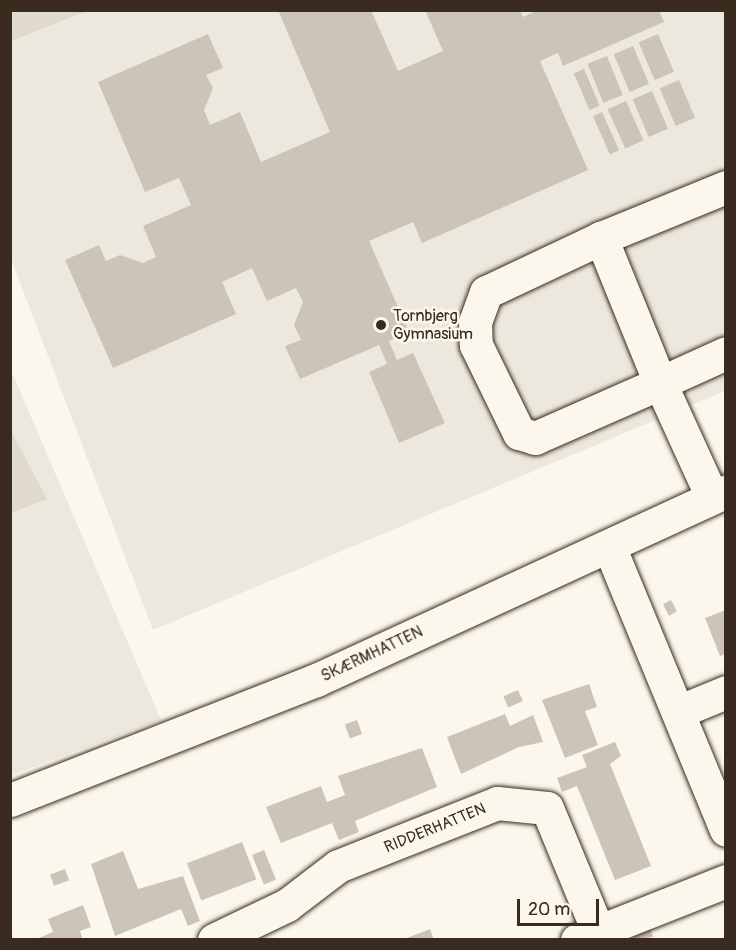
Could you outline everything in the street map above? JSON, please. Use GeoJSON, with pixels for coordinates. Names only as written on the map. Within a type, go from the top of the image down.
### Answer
{"type":"FeatureCollection","features":[{"type":"Feature","properties":{"kind":"street"},"geometry":{"type":"LineString","coordinates":[[726,187],[601,238],[486,292],[475,322],[476,345],[519,433],[535,438],[726,353]]}},
{"type":"Feature","properties":{"kind":"street"},"geometry":{"type":"LineString","coordinates":[[601,238],[660,383],[719,494]]}},
{"type":"Feature","properties":{"kind":"street","name":"SKÆRMHATTEN"},"geometry":{"type":"LineString","coordinates":[[10,800],[316,680],[719,494]]}},
{"type":"Feature","properties":{"kind":"street"},"geometry":{"type":"LineString","coordinates":[[609,546],[680,711],[726,830]]}},
{"type":"Feature","properties":{"kind":"street"},"geometry":{"type":"LineString","coordinates":[[680,711],[726,692]]}},
{"type":"Feature","properties":{"kind":"street","name":"RIDDERHATTEN"},"geometry":{"type":"LineString","coordinates":[[214,939],[287,904],[338,866],[496,803],[547,808],[587,935],[726,881]]}},
{"type":"Feature","properties":{"kind":"shaded area"},"geometry":{"type":"Polygon","coordinates":[[[11,10],[87,10],[87,11],[11,41],[11,10]]]}},
{"type":"Feature","properties":{"kind":"shaded area","name":"Tornbjerg Gymnasium"},"geometry":{"type":"Polygon","coordinates":[[[11,11],[725,11],[725,391],[153,630],[11,259],[11,11]]]}},
{"type":"Feature","properties":{"kind":"shaded area"},"geometry":{"type":"Polygon","coordinates":[[[10,368],[161,720],[11,775],[10,775],[10,368]]]}},
{"type":"Feature","properties":{"kind":"shaded area"},"geometry":{"type":"Polygon","coordinates":[[[11,431],[47,499],[10,513],[11,431]]]}},
{"type":"Feature","properties":{"kind":"building"},"geometry":{"type":"Polygon","coordinates":[[[278,10],[371,10],[398,71],[443,51],[425,10],[520,10],[523,17],[538,10],[659,10],[664,22],[563,66],[558,53],[540,61],[588,170],[422,243],[413,222],[369,241],[409,332],[389,341],[397,360],[413,353],[445,423],[399,443],[369,372],[387,364],[379,345],[300,379],[285,346],[301,340],[294,325],[303,302],[296,288],[267,301],[252,268],[222,282],[236,314],[113,368],[65,260],[99,245],[106,261],[120,255],[143,263],[156,257],[143,226],[191,205],[179,178],[145,192],[98,82],[208,34],[223,68],[206,75],[213,88],[204,110],[210,125],[240,112],[261,162],[330,132],[278,10]]]}},
{"type":"Feature","properties":{"kind":"building"},"geometry":{"type":"Polygon","coordinates":[[[658,34],[674,72],[655,80],[639,42],[658,34]]]}},
{"type":"Feature","properties":{"kind":"building"},"geometry":{"type":"Polygon","coordinates":[[[633,46],[649,84],[630,92],[614,54],[633,46]]]}},
{"type":"Feature","properties":{"kind":"building"},"geometry":{"type":"Polygon","coordinates":[[[607,56],[623,95],[603,103],[588,64],[607,56]]]}},
{"type":"Feature","properties":{"kind":"building"},"geometry":{"type":"Polygon","coordinates":[[[584,69],[600,106],[590,110],[574,73],[584,69]]]}},
{"type":"Feature","properties":{"kind":"building"},"geometry":{"type":"Polygon","coordinates":[[[679,80],[695,118],[676,126],[660,88],[679,80]]]}},
{"type":"Feature","properties":{"kind":"building"},"geometry":{"type":"Polygon","coordinates":[[[652,91],[668,129],[649,137],[633,99],[652,91]]]}},
{"type":"Feature","properties":{"kind":"building"},"geometry":{"type":"Polygon","coordinates":[[[626,101],[643,140],[625,148],[608,109],[626,101]]]}},
{"type":"Feature","properties":{"kind":"building"},"geometry":{"type":"Polygon","coordinates":[[[602,112],[619,150],[610,154],[593,116],[602,112]]]}},
{"type":"Feature","properties":{"kind":"building"},"geometry":{"type":"Polygon","coordinates":[[[671,600],[677,612],[669,616],[663,604],[671,600]]]}},
{"type":"Feature","properties":{"kind":"building"},"geometry":{"type":"Polygon","coordinates":[[[726,610],[726,654],[720,656],[705,618],[726,610]]]}},
{"type":"Feature","properties":{"kind":"building"},"geometry":{"type":"Polygon","coordinates":[[[589,684],[597,707],[585,711],[598,745],[565,758],[542,700],[589,684]]]}},
{"type":"Feature","properties":{"kind":"building"},"geometry":{"type":"Polygon","coordinates":[[[518,690],[523,701],[508,707],[503,697],[518,690]]]}},
{"type":"Feature","properties":{"kind":"building"},"geometry":{"type":"Polygon","coordinates":[[[505,714],[510,726],[533,715],[543,742],[519,747],[461,774],[447,737],[505,714]]]}},
{"type":"Feature","properties":{"kind":"building"},"geometry":{"type":"Polygon","coordinates":[[[357,720],[362,734],[350,739],[345,724],[357,720]]]}},
{"type":"Feature","properties":{"kind":"building"},"geometry":{"type":"Polygon","coordinates":[[[615,742],[621,756],[610,764],[651,866],[615,880],[577,786],[562,792],[557,778],[587,767],[582,755],[615,742]]]}},
{"type":"Feature","properties":{"kind":"building"},"geometry":{"type":"Polygon","coordinates":[[[422,748],[437,787],[355,821],[359,832],[339,840],[332,823],[281,843],[266,807],[321,786],[327,802],[345,795],[338,776],[422,748]]]}},
{"type":"Feature","properties":{"kind":"building"},"geometry":{"type":"Polygon","coordinates":[[[242,842],[256,879],[201,900],[187,863],[242,842]]]}},
{"type":"Feature","properties":{"kind":"building"},"geometry":{"type":"Polygon","coordinates":[[[264,850],[276,880],[264,885],[252,855],[264,850]]]}},
{"type":"Feature","properties":{"kind":"building"},"geometry":{"type":"Polygon","coordinates":[[[123,851],[138,889],[183,876],[200,921],[188,926],[181,909],[115,936],[91,864],[123,851]]]}},
{"type":"Feature","properties":{"kind":"building"},"geometry":{"type":"Polygon","coordinates":[[[65,869],[69,880],[54,886],[50,874],[65,869]]]}},
{"type":"Feature","properties":{"kind":"building"},"geometry":{"type":"Polygon","coordinates":[[[83,905],[91,927],[80,931],[83,940],[34,940],[53,932],[48,919],[83,905]]]}},
{"type":"Feature","properties":{"kind":"building"},"geometry":{"type":"Polygon","coordinates":[[[650,928],[653,937],[635,940],[633,935],[650,928]]]}},
{"type":"Feature","properties":{"kind":"building"},"geometry":{"type":"Polygon","coordinates":[[[430,929],[434,940],[404,940],[404,939],[430,929]]]}},
{"type":"Feature","properties":{"kind":"place","name":"Tornbjerg Gymnasium"},"geometry":{"type":"Point","coordinates":[381,325]}}]}
